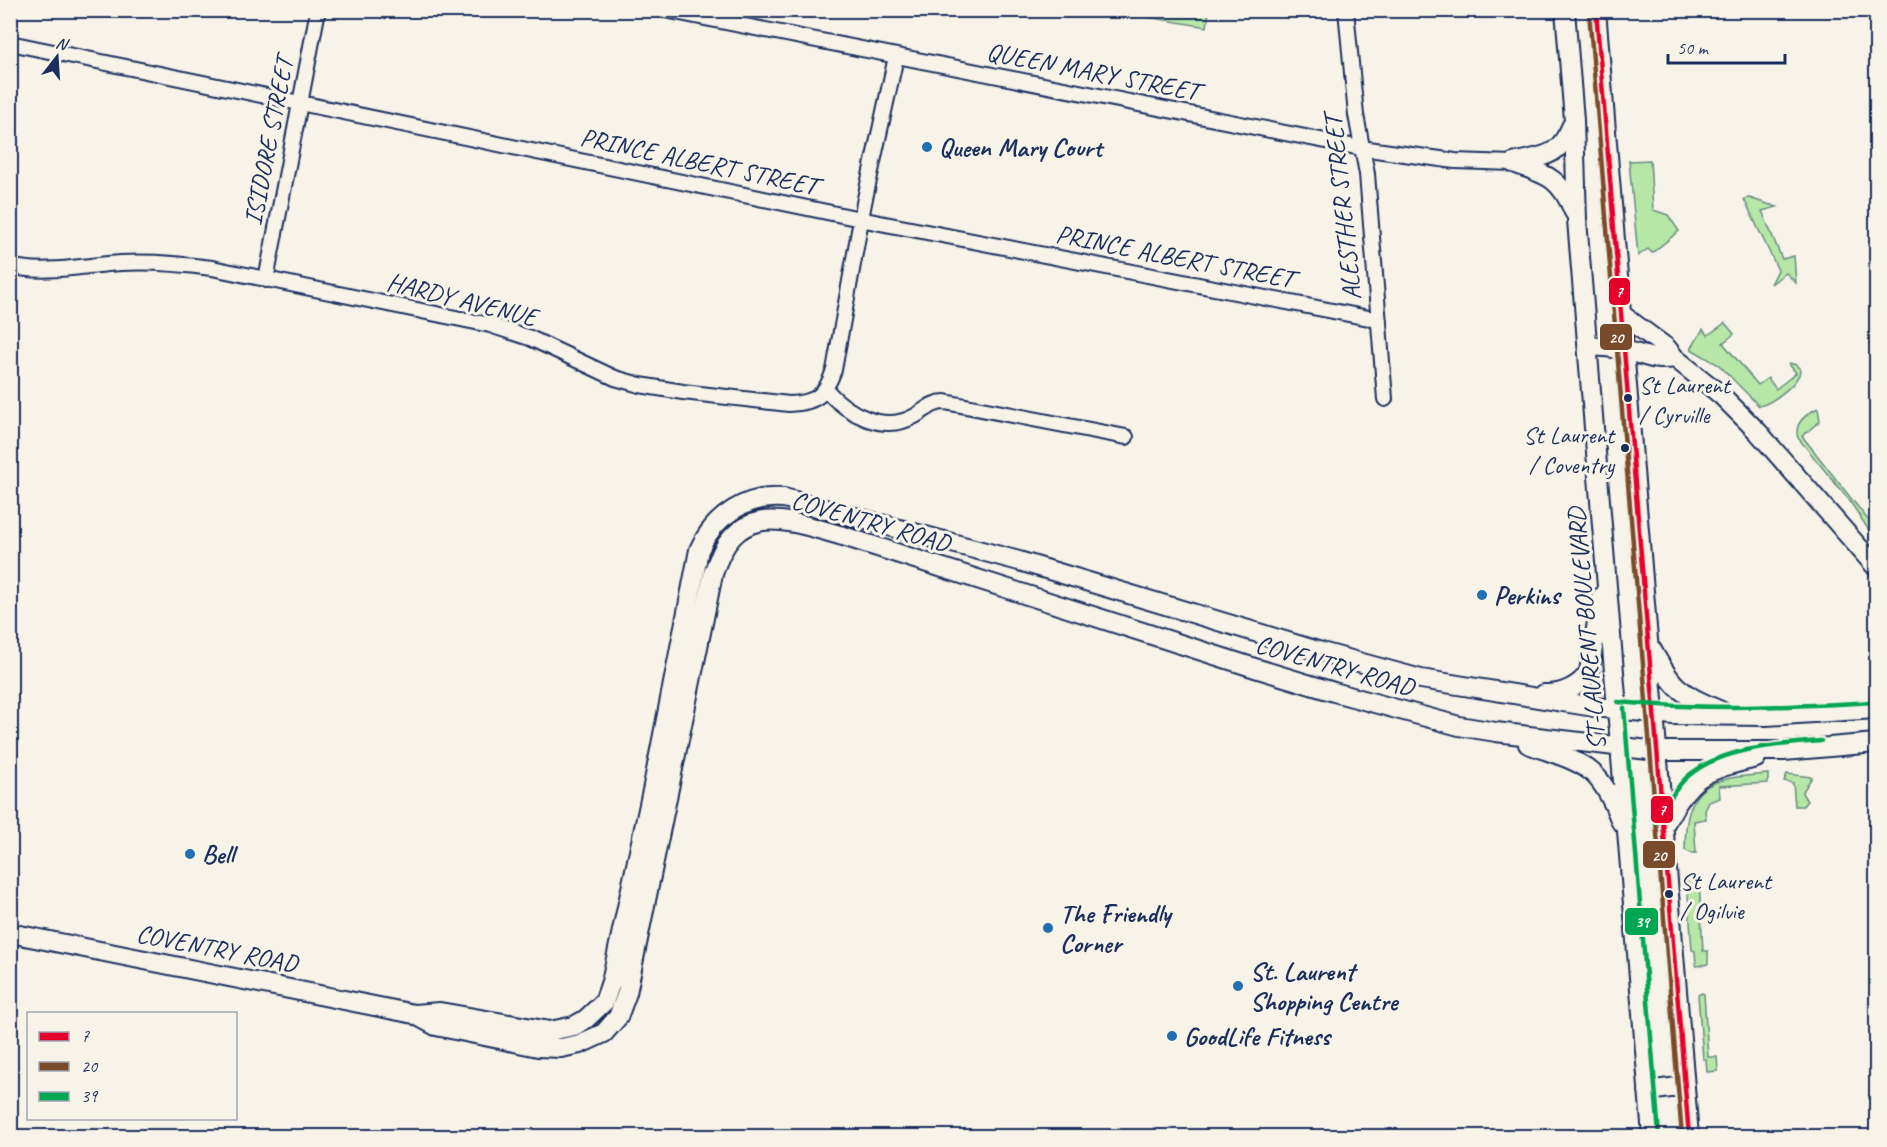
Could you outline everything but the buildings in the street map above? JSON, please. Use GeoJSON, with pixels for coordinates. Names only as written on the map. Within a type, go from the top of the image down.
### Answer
{"type":"FeatureCollection","features":[{"type":"Feature","properties":{"kind":"main road","name":"ST-LAURENT BOULEVARD"},"geometry":{"type":"LineString","coordinates":[[1565,10],[1574,120],[1577,220],[1652,1137]]}},
{"type":"Feature","properties":{"kind":"main road"},"geometry":{"type":"LineString","coordinates":[[1596,10],[1689,1137]]}},
{"type":"Feature","properties":{"kind":"main road"},"geometry":{"type":"LineString","coordinates":[[1514,163],[1556,152],[1566,139],[1574,120]]}},
{"type":"Feature","properties":{"kind":"main road"},"geometry":{"type":"LineString","coordinates":[[1514,163],[1540,172],[1562,187],[1577,220]]}},
{"type":"Feature","properties":{"kind":"main road"},"geometry":{"type":"LineString","coordinates":[[1621,314],[1667,348],[1675,358],[1721,394],[1758,432],[1876,567]]}},
{"type":"Feature","properties":{"kind":"main road"},"geometry":{"type":"LineString","coordinates":[[1588,346],[1623,350],[1661,360],[1675,358]]}},
{"type":"Feature","properties":{"kind":"main road","name":"COVENTRY ROAD"},"geometry":{"type":"LineString","coordinates":[[10,933],[414,1014],[440,1012],[550,1031],[574,1026],[586,1019],[604,1002],[611,982],[650,802],[699,550],[707,533],[719,519],[759,498],[784,498],[1019,561],[1421,679],[1654,714],[1733,717],[1876,709]]}},
{"type":"Feature","properties":{"kind":"main road","name":"COVENTRY ROAD"},"geometry":{"type":"LineString","coordinates":[[414,1014],[436,1026],[538,1047],[561,1048],[580,1044],[604,1033],[618,1017],[627,993],[713,574],[720,552],[732,537],[749,524],[760,521],[783,520],[843,536],[1334,692],[1441,721],[1496,732],[1657,752],[1784,751]]}},
{"type":"Feature","properties":{"kind":"main road"},"geometry":{"type":"LineString","coordinates":[[1486,690],[1552,694],[1573,687],[1585,678],[1591,666],[1606,562]]}},
{"type":"Feature","properties":{"kind":"main road"},"geometry":{"type":"LineString","coordinates":[[1648,643],[1675,687],[1691,698],[1733,717]]}},
{"type":"Feature","properties":{"kind":"main road"},"geometry":{"type":"LineString","coordinates":[[1496,732],[1573,760],[1596,776],[1609,793],[1628,841]]}},
{"type":"Feature","properties":{"kind":"main road"},"geometry":{"type":"LineString","coordinates":[[1663,827],[1683,793],[1706,773],[1729,764],[1784,751],[1876,743]]}},
{"type":"Feature","properties":{"kind":"main road"},"geometry":{"type":"LineString","coordinates":[[1648,1091],[1685,1086]]}},
{"type":"Feature","properties":{"kind":"street","name":"ISIDORE STREET"},"geometry":{"type":"LineString","coordinates":[[266,280],[318,10]]}},
{"type":"Feature","properties":{"kind":"street","name":"QUEEN MARY STREET"},"geometry":{"type":"LineString","coordinates":[[665,10],[1361,148],[1455,161],[1514,163]]}},
{"type":"Feature","properties":{"kind":"street","name":"ALESTHER STREET"},"geometry":{"type":"LineString","coordinates":[[1346,10],[1356,115],[1367,174],[1385,399]]}},
{"type":"Feature","properties":{"kind":"street","name":"PRINCE ALBERT STREET"},"geometry":{"type":"LineString","coordinates":[[10,43],[861,219],[1379,320]]}},
{"type":"Feature","properties":{"kind":"street"},"geometry":{"type":"LineString","coordinates":[[896,57],[861,219],[837,355],[826,390],[847,410],[870,420],[885,423],[908,419],[931,405],[945,402],[1126,438]]}},
{"type":"Feature","properties":{"kind":"street","name":"HARDY AVENUE"},"geometry":{"type":"LineString","coordinates":[[10,266],[36,269],[176,263],[212,268],[490,325],[530,338],[615,378],[640,385],[683,393],[789,404],[811,401],[826,390]]}},
{"type":"Feature","properties":{"kind":"green space"},"geometry":{"type":"Polygon","coordinates":[[[1110,11],[1209,11],[1207,27],[1110,11]]]}},
{"type":"Feature","properties":{"kind":"green space"},"geometry":{"type":"Polygon","coordinates":[[[1650,160],[1653,210],[1668,215],[1679,231],[1652,253],[1648,249],[1638,256],[1629,161],[1650,160]]]}},
{"type":"Feature","properties":{"kind":"green space"},"geometry":{"type":"Polygon","coordinates":[[[1749,198],[1777,207],[1762,211],[1782,259],[1794,256],[1796,283],[1786,273],[1771,284],[1778,270],[1744,199],[1749,198]]]}},
{"type":"Feature","properties":{"kind":"green space"},"geometry":{"type":"Polygon","coordinates":[[[1725,323],[1734,334],[1723,343],[1758,385],[1768,378],[1776,389],[1796,373],[1790,363],[1800,369],[1791,386],[1778,397],[1759,406],[1719,365],[1691,349],[1703,329],[1708,335],[1725,323]]]}},
{"type":"Feature","properties":{"kind":"green space"},"geometry":{"type":"Polygon","coordinates":[[[1818,408],[1820,421],[1802,436],[1876,530],[1876,541],[1849,500],[1798,438],[1799,423],[1818,408]]]}},
{"type":"Feature","properties":{"kind":"green space"},"geometry":{"type":"Polygon","coordinates":[[[1768,774],[1768,783],[1719,786],[1720,798],[1709,802],[1705,811],[1706,819],[1694,821],[1696,853],[1685,850],[1686,828],[1690,811],[1695,798],[1704,789],[1715,782],[1730,778],[1768,774]]]}},
{"type":"Feature","properties":{"kind":"green space"},"geometry":{"type":"Polygon","coordinates":[[[1787,774],[1812,777],[1802,793],[1807,801],[1803,806],[1795,806],[1793,783],[1784,781],[1787,774]]]}},
{"type":"Feature","properties":{"kind":"green space"},"geometry":{"type":"Polygon","coordinates":[[[1691,878],[1699,880],[1703,951],[1708,951],[1708,964],[1696,966],[1695,951],[1692,950],[1687,880],[1691,878]]]}},
{"type":"Feature","properties":{"kind":"green space"},"geometry":{"type":"Polygon","coordinates":[[[1704,994],[1708,1057],[1717,1057],[1718,1071],[1707,1072],[1706,1059],[1703,1059],[1698,995],[1704,994]]]}},
{"type":"Feature","properties":{"kind":"transit line","name":"7"},"geometry":{"type":"LineString","coordinates":[[1596,10],[1689,1136]]}},
{"type":"Feature","properties":{"kind":"transit line","name":"20"},"geometry":{"type":"LineString","coordinates":[[1589,11],[1682,1136]]}},
{"type":"Feature","properties":{"kind":"transit line","name":"39"},"geometry":{"type":"LineString","coordinates":[[1618,702],[1747,707],[1876,702]]}},
{"type":"Feature","properties":{"kind":"transit line","name":"39"},"geometry":{"type":"LineString","coordinates":[[1624,708],[1659,1135]]}},
{"type":"Feature","properties":{"kind":"transit line","name":"39"},"geometry":{"type":"LineString","coordinates":[[1656,823],[1672,795],[1684,780],[1697,769],[1713,761],[1730,754],[1768,746],[1821,741]]}},
{"type":"Feature","properties":{"kind":"place","name":"Queen Mary Court"},"geometry":{"type":"Point","coordinates":[927,147]}},
{"type":"Feature","properties":{"kind":"place","name":"St Laurent / Cyrville"},"geometry":{"type":"Point","coordinates":[1628,398]}},
{"type":"Feature","properties":{"kind":"place","name":"St Laurent / Coventry"},"geometry":{"type":"Point","coordinates":[1625,448]}},
{"type":"Feature","properties":{"kind":"place","name":"Perkins"},"geometry":{"type":"Point","coordinates":[1482,595]}},
{"type":"Feature","properties":{"kind":"place","name":"Bell"},"geometry":{"type":"Point","coordinates":[190,854]}},
{"type":"Feature","properties":{"kind":"place","name":"St Laurent / Ogilvie"},"geometry":{"type":"Point","coordinates":[1669,894]}},
{"type":"Feature","properties":{"kind":"place","name":"The Friendly Corner"},"geometry":{"type":"Point","coordinates":[1048,928]}},
{"type":"Feature","properties":{"kind":"place","name":"St. Laurent Shopping Centre"},"geometry":{"type":"Point","coordinates":[1238,986]}},
{"type":"Feature","properties":{"kind":"place","name":"GoodLife Fitness"},"geometry":{"type":"Point","coordinates":[1172,1036]}}]}
